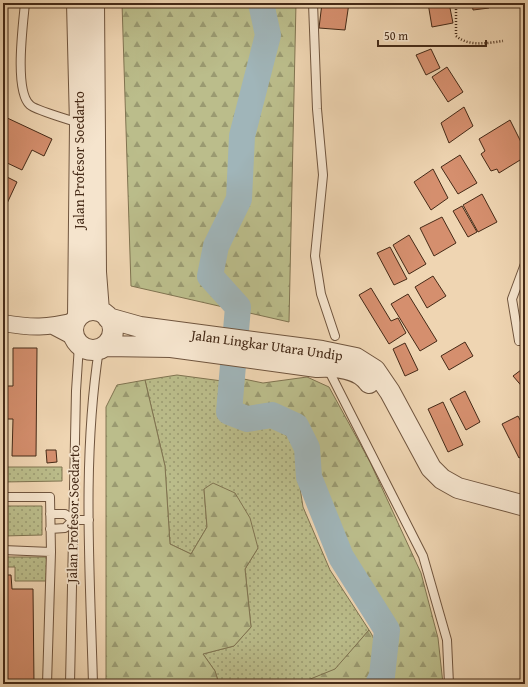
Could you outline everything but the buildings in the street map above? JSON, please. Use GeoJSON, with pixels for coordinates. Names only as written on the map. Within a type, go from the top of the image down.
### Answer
{"type":"FeatureCollection","features":[{"type":"Feature","properties":{"kind":"street","name":"Jalan Profesor Soedarto"},"geometry":{"type":"LineString","coordinates":[[77,3],[80,124],[77,330]]}},
{"type":"Feature","properties":{"kind":"street","name":"Jalan Profesor Soedarto"},"geometry":{"type":"LineString","coordinates":[[94,3],[96,272],[104,315]]}},
{"type":"Feature","properties":{"kind":"street"},"geometry":{"type":"LineString","coordinates":[[92,310],[104,315],[112,325],[113,332],[110,340],[102,348],[87,349],[77,330],[84,312],[92,310]]}},
{"type":"Feature","properties":{"kind":"street","name":"Jalan Lingkar Utara Undip"},"geometry":{"type":"LineString","coordinates":[[104,315],[140,327],[168,339],[330,362],[355,371],[365,377],[427,477],[438,489],[453,496],[525,517]]}},
{"type":"Feature","properties":{"kind":"street"},"geometry":{"type":"LineString","coordinates":[[3,323],[31,328],[53,326],[77,330]]}},
{"type":"Feature","properties":{"kind":"street","name":"Jalan Lingkar Utara Undip"},"geometry":{"type":"LineString","coordinates":[[102,348],[168,339]]}},
{"type":"Feature","properties":{"kind":"street","name":"Jalan Lingkar Utara Undip"},"geometry":{"type":"LineString","coordinates":[[330,362],[356,358],[374,370],[390,392],[432,468],[442,479],[458,488],[525,506]]}},
{"type":"Feature","properties":{"kind":"lane"},"geometry":{"type":"LineString","coordinates":[[25,3],[20,80],[22,93],[30,106],[80,124]]}},
{"type":"Feature","properties":{"kind":"lane"},"geometry":{"type":"LineString","coordinates":[[313,3],[317,109],[322,174],[315,256],[321,294],[335,336]]}},
{"type":"Feature","properties":{"kind":"lane"},"geometry":{"type":"LineString","coordinates":[[519,341],[512,299],[525,264]]}},
{"type":"Feature","properties":{"kind":"lane","name":"Jalan Profesor Soedarto"},"geometry":{"type":"LineString","coordinates":[[70,684],[77,330]]}},
{"type":"Feature","properties":{"kind":"lane","name":"Jalan Profesor Soedarto"},"geometry":{"type":"LineString","coordinates":[[93,684],[89,520],[92,401],[102,348]]}},
{"type":"Feature","properties":{"kind":"lane"},"geometry":{"type":"LineString","coordinates":[[330,362],[409,532],[423,556],[447,640],[449,684]]}},
{"type":"Feature","properties":{"kind":"lane"},"geometry":{"type":"LineString","coordinates":[[3,497],[50,497],[51,552],[47,684]]}},
{"type":"Feature","properties":{"kind":"lane"},"geometry":{"type":"LineString","coordinates":[[50,514],[65,514],[73,520],[89,520]]}},
{"type":"Feature","properties":{"kind":"lane"},"geometry":{"type":"LineString","coordinates":[[50,529],[65,528],[73,520]]}},
{"type":"Feature","properties":{"kind":"lane"},"geometry":{"type":"LineString","coordinates":[[3,550],[51,552]]}},
{"type":"Feature","properties":{"kind":"path"},"geometry":{"type":"LineString","coordinates":[[456,3],[456,36],[463,42],[472,44],[504,41]]}},
{"type":"Feature","properties":{"kind":"green space"},"geometry":{"type":"Polygon","coordinates":[[[122,3],[296,3],[289,322],[131,286],[122,3]]]}},
{"type":"Feature","properties":{"kind":"green space"},"geometry":{"type":"Polygon","coordinates":[[[177,375],[222,381],[220,418],[249,427],[273,424],[298,446],[298,475],[303,507],[330,570],[369,630],[335,670],[298,684],[219,684],[215,671],[203,654],[234,646],[251,627],[245,569],[258,548],[204,489],[207,527],[191,554],[170,544],[165,466],[145,380],[177,375]]]}},
{"type":"Feature","properties":{"kind":"green space"},"geometry":{"type":"Polygon","coordinates":[[[307,377],[329,387],[370,462],[421,573],[438,638],[443,684],[385,684],[389,675],[397,625],[349,558],[319,478],[315,449],[302,424],[264,408],[239,408],[239,378],[263,383],[307,377]]]}},
{"type":"Feature","properties":{"kind":"green space"},"geometry":{"type":"Polygon","coordinates":[[[145,380],[165,466],[170,544],[191,554],[207,527],[204,489],[213,483],[235,493],[250,518],[258,548],[245,569],[251,627],[234,646],[203,654],[215,671],[219,684],[106,684],[106,407],[117,385],[145,380]]]}},
{"type":"Feature","properties":{"kind":"green space"},"geometry":{"type":"Polygon","coordinates":[[[3,467],[62,467],[62,481],[3,482],[3,467]]]}},
{"type":"Feature","properties":{"kind":"green space"},"geometry":{"type":"Polygon","coordinates":[[[3,506],[42,506],[42,535],[3,536],[3,506]]]}},
{"type":"Feature","properties":{"kind":"green space"},"geometry":{"type":"Polygon","coordinates":[[[3,557],[47,557],[47,581],[15,581],[15,567],[3,567],[3,557]]]}},
{"type":"Feature","properties":{"kind":"green space"},"geometry":{"type":"Polygon","coordinates":[[[369,630],[373,636],[376,650],[374,670],[370,684],[298,684],[335,669],[369,630]]]}},
{"type":"Feature","properties":{"kind":"waterway"},"geometry":{"type":"LineString","coordinates":[[261,3],[268,35],[242,136],[239,199],[216,246],[210,276],[238,307],[229,412],[247,419],[272,415],[296,426],[307,448],[309,477],[341,557],[387,630],[382,676],[378,684]]}}]}
